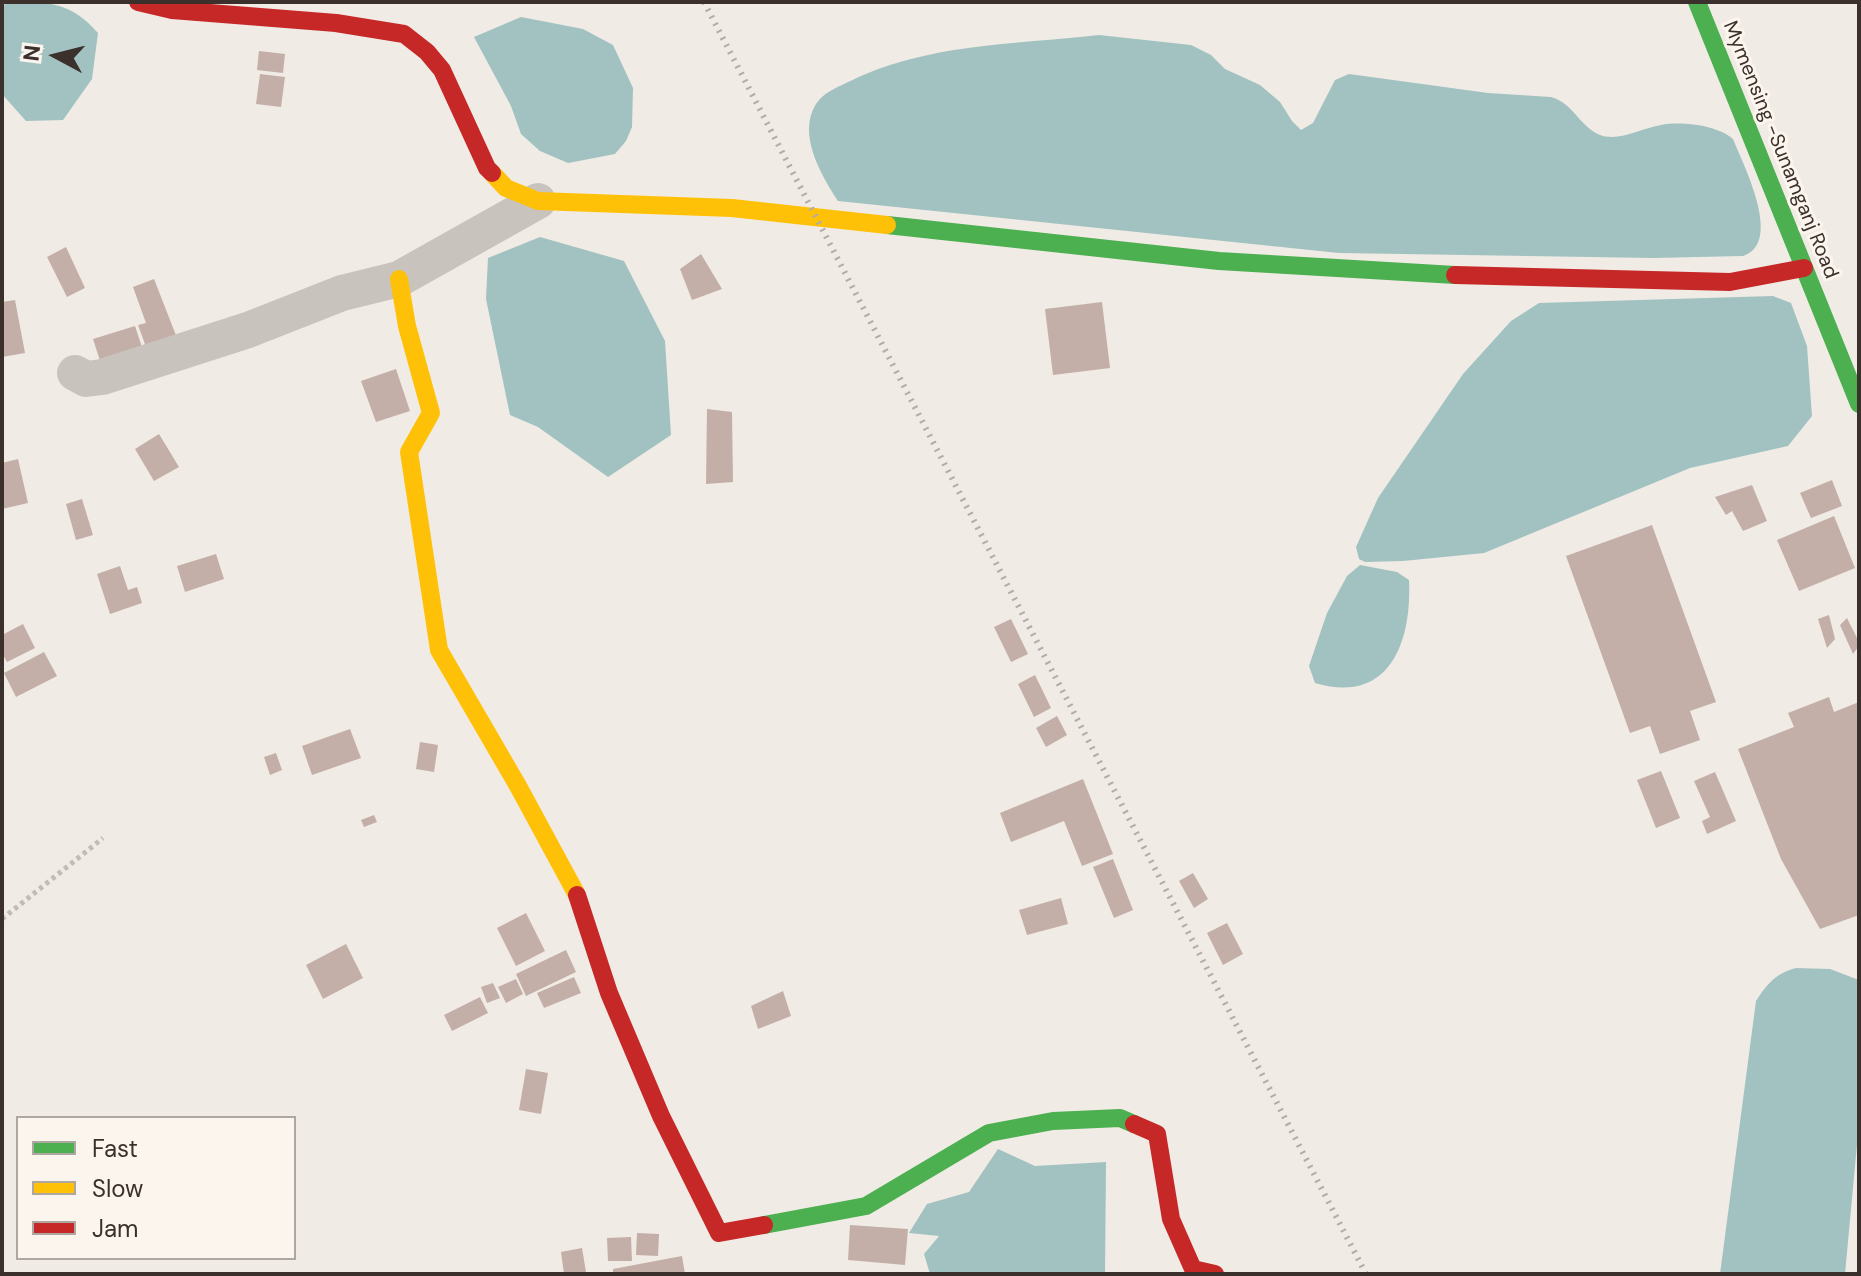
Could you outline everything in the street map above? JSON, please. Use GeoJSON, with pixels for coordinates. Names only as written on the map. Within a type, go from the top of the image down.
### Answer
{"type":"FeatureCollection","features":[{"type":"Feature","properties":{"kind":"street"},"geometry":{"type":"LineString","coordinates":[[138,2],[172,10],[336,23],[404,34],[427,52],[442,70],[487,168],[506,188],[538,201],[732,208],[1219,261],[1512,278],[1730,282],[1804,268]]}},
{"type":"Feature","properties":{"kind":"street","name":"Mymensing -Sunamganj Road"},"geometry":{"type":"LineString","coordinates":[[1697,2],[1859,404]]}},
{"type":"Feature","properties":{"kind":"street"},"geometry":{"type":"LineString","coordinates":[[75,373],[86,379],[102,377],[248,330],[342,293],[399,279],[538,201]]}},
{"type":"Feature","properties":{"kind":"street"},"geometry":{"type":"LineString","coordinates":[[399,279],[407,326],[431,413],[409,452],[439,650],[581,903],[615,1007],[661,1116],[719,1233],[866,1206],[989,1133],[1053,1121],[1120,1118],[1157,1134],[1171,1219],[1193,1269],[1215,1274]]}},
{"type":"Feature","properties":{"kind":"path"},"geometry":{"type":"LineString","coordinates":[[2,919],[103,838]]}},
{"type":"Feature","properties":{"kind":"water"},"geometry":{"type":"Polygon","coordinates":[[[9,2],[47,3],[68,9],[98,33],[92,79],[63,120],[26,121],[2,94],[2,6],[9,2]]]}},
{"type":"Feature","properties":{"kind":"water"},"geometry":{"type":"Polygon","coordinates":[[[521,17],[583,29],[613,45],[633,88],[632,127],[615,154],[568,163],[540,151],[521,134],[511,106],[474,37],[521,17]]]}},
{"type":"Feature","properties":{"kind":"water"},"geometry":{"type":"Polygon","coordinates":[[[1099,35],[1191,45],[1211,55],[1225,69],[1260,85],[1280,102],[1301,130],[1313,123],[1335,80],[1349,74],[1488,93],[1551,97],[1565,104],[1587,127],[1607,137],[1669,124],[1718,130],[1733,139],[1751,184],[1757,202],[1760,236],[1755,248],[1743,256],[1653,258],[1339,253],[838,201],[819,167],[810,141],[811,116],[822,97],[846,83],[876,70],[938,53],[1099,35]]]}},
{"type":"Feature","properties":{"kind":"water"},"geometry":{"type":"Polygon","coordinates":[[[540,237],[624,261],[665,341],[671,435],[608,477],[538,427],[510,415],[486,299],[488,258],[540,237]]]}},
{"type":"Feature","properties":{"kind":"water"},"geometry":{"type":"Polygon","coordinates":[[[1773,296],[1791,303],[1807,346],[1812,416],[1788,446],[1690,468],[1484,553],[1403,561],[1365,562],[1359,559],[1356,547],[1378,498],[1463,374],[1511,321],[1539,303],[1773,296]]]}},
{"type":"Feature","properties":{"kind":"water"},"geometry":{"type":"Polygon","coordinates":[[[1360,565],[1397,572],[1409,580],[1406,626],[1400,646],[1391,663],[1378,677],[1361,685],[1340,687],[1315,683],[1309,666],[1327,613],[1347,576],[1360,565]]]}},
{"type":"Feature","properties":{"kind":"water"},"geometry":{"type":"Polygon","coordinates":[[[1796,968],[1830,969],[1859,980],[1859,1123],[1845,1274],[1720,1274],[1756,1001],[1773,980],[1796,968]]]}},
{"type":"Feature","properties":{"kind":"water"},"geometry":{"type":"Polygon","coordinates":[[[998,1149],[1035,1166],[1106,1162],[1105,1273],[930,1274],[924,1254],[939,1236],[909,1233],[927,1204],[969,1192],[998,1149]]]}},
{"type":"Feature","properties":{"kind":"building"},"geometry":{"type":"Polygon","coordinates":[[[259,51],[285,54],[283,73],[257,70],[259,51]]]}},
{"type":"Feature","properties":{"kind":"building"},"geometry":{"type":"Polygon","coordinates":[[[260,74],[285,77],[281,107],[256,104],[260,74]]]}},
{"type":"Feature","properties":{"kind":"building"},"geometry":{"type":"Polygon","coordinates":[[[66,247],[85,288],[67,297],[47,257],[66,247]]]}},
{"type":"Feature","properties":{"kind":"building"},"geometry":{"type":"Polygon","coordinates":[[[701,254],[722,289],[692,300],[680,269],[701,254]]]}},
{"type":"Feature","properties":{"kind":"building"},"geometry":{"type":"Polygon","coordinates":[[[154,279],[179,343],[149,355],[138,325],[146,323],[133,287],[154,279]]]}},
{"type":"Feature","properties":{"kind":"building"},"geometry":{"type":"Polygon","coordinates":[[[15,300],[25,353],[2,357],[2,302],[15,300]]]}},
{"type":"Feature","properties":{"kind":"building"},"geometry":{"type":"Polygon","coordinates":[[[1102,302],[1110,368],[1053,375],[1045,309],[1102,302]]]}},
{"type":"Feature","properties":{"kind":"building"},"geometry":{"type":"Polygon","coordinates":[[[135,326],[145,356],[103,370],[93,339],[135,326]]]}},
{"type":"Feature","properties":{"kind":"building"},"geometry":{"type":"Polygon","coordinates":[[[396,369],[410,411],[376,422],[361,381],[396,369]]]}},
{"type":"Feature","properties":{"kind":"building"},"geometry":{"type":"Polygon","coordinates":[[[707,409],[732,412],[733,482],[706,484],[707,409]]]}},
{"type":"Feature","properties":{"kind":"building"},"geometry":{"type":"Polygon","coordinates":[[[159,434],[179,467],[154,481],[135,449],[159,434]]]}},
{"type":"Feature","properties":{"kind":"building"},"geometry":{"type":"Polygon","coordinates":[[[18,459],[28,503],[2,509],[2,463],[18,459]]]}},
{"type":"Feature","properties":{"kind":"building"},"geometry":{"type":"Polygon","coordinates":[[[1832,480],[1842,506],[1811,518],[1800,493],[1832,480]]]}},
{"type":"Feature","properties":{"kind":"building"},"geometry":{"type":"Polygon","coordinates":[[[1752,485],[1767,521],[1743,531],[1732,511],[1726,515],[1715,497],[1752,485]]]}},
{"type":"Feature","properties":{"kind":"building"},"geometry":{"type":"Polygon","coordinates":[[[82,499],[93,535],[76,540],[66,504],[82,499]]]}},
{"type":"Feature","properties":{"kind":"building"},"geometry":{"type":"Polygon","coordinates":[[[1834,516],[1855,568],[1799,591],[1777,540],[1834,516]]]}},
{"type":"Feature","properties":{"kind":"building"},"geometry":{"type":"Polygon","coordinates":[[[1652,525],[1716,702],[1690,711],[1700,740],[1660,754],[1650,726],[1630,733],[1566,556],[1652,525]]]}},
{"type":"Feature","properties":{"kind":"building"},"geometry":{"type":"Polygon","coordinates":[[[216,554],[224,579],[185,592],[177,566],[216,554]]]}},
{"type":"Feature","properties":{"kind":"building"},"geometry":{"type":"Polygon","coordinates":[[[120,566],[128,590],[137,587],[142,603],[110,614],[97,574],[120,566]]]}},
{"type":"Feature","properties":{"kind":"building"},"geometry":{"type":"Polygon","coordinates":[[[1829,615],[1835,639],[1827,648],[1818,619],[1829,615]]]}},
{"type":"Feature","properties":{"kind":"building"},"geometry":{"type":"Polygon","coordinates":[[[1847,618],[1859,642],[1853,654],[1840,625],[1847,618]]]}},
{"type":"Feature","properties":{"kind":"building"},"geometry":{"type":"Polygon","coordinates":[[[1011,619],[1028,654],[1011,662],[994,627],[1011,619]]]}},
{"type":"Feature","properties":{"kind":"building"},"geometry":{"type":"Polygon","coordinates":[[[23,624],[35,648],[7,662],[2,653],[2,635],[23,624]]]}},
{"type":"Feature","properties":{"kind":"building"},"geometry":{"type":"Polygon","coordinates":[[[44,652],[57,676],[16,697],[4,673],[44,652]]]}},
{"type":"Feature","properties":{"kind":"building"},"geometry":{"type":"Polygon","coordinates":[[[1035,675],[1051,708],[1034,717],[1018,684],[1035,675]]]}},
{"type":"Feature","properties":{"kind":"building"},"geometry":{"type":"Polygon","coordinates":[[[1829,697],[1834,712],[1859,702],[1859,915],[1820,929],[1781,859],[1738,749],[1794,727],[1788,713],[1829,697]]]}},
{"type":"Feature","properties":{"kind":"building"},"geometry":{"type":"Polygon","coordinates":[[[1057,716],[1067,735],[1046,747],[1036,728],[1057,716]]]}},
{"type":"Feature","properties":{"kind":"building"},"geometry":{"type":"Polygon","coordinates":[[[350,729],[361,758],[312,775],[302,746],[350,729]]]}},
{"type":"Feature","properties":{"kind":"building"},"geometry":{"type":"Polygon","coordinates":[[[420,742],[438,745],[434,772],[416,769],[420,742]]]}},
{"type":"Feature","properties":{"kind":"building"},"geometry":{"type":"Polygon","coordinates":[[[276,753],[282,770],[270,775],[264,757],[276,753]]]}},
{"type":"Feature","properties":{"kind":"building"},"geometry":{"type":"Polygon","coordinates":[[[1661,771],[1680,818],[1656,828],[1637,780],[1661,771]]]}},
{"type":"Feature","properties":{"kind":"building"},"geometry":{"type":"Polygon","coordinates":[[[1715,772],[1736,821],[1707,834],[1702,821],[1710,817],[1694,781],[1715,772]]]}},
{"type":"Feature","properties":{"kind":"building"},"geometry":{"type":"Polygon","coordinates":[[[1083,779],[1113,854],[1082,866],[1064,821],[1011,842],[1000,813],[1083,779]]]}},
{"type":"Feature","properties":{"kind":"building"},"geometry":{"type":"Polygon","coordinates":[[[374,815],[377,822],[364,827],[361,820],[374,815]]]}},
{"type":"Feature","properties":{"kind":"building"},"geometry":{"type":"Polygon","coordinates":[[[1113,859],[1133,910],[1114,918],[1093,867],[1113,859]]]}},
{"type":"Feature","properties":{"kind":"building"},"geometry":{"type":"Polygon","coordinates":[[[1193,873],[1208,899],[1194,908],[1179,881],[1193,873]]]}},
{"type":"Feature","properties":{"kind":"building"},"geometry":{"type":"Polygon","coordinates":[[[1061,898],[1068,924],[1027,935],[1019,910],[1061,898]]]}},
{"type":"Feature","properties":{"kind":"building"},"geometry":{"type":"Polygon","coordinates":[[[526,913],[545,951],[516,966],[497,928],[526,913]]]}},
{"type":"Feature","properties":{"kind":"building"},"geometry":{"type":"Polygon","coordinates":[[[1227,923],[1243,954],[1223,965],[1207,933],[1227,923]]]}},
{"type":"Feature","properties":{"kind":"building"},"geometry":{"type":"Polygon","coordinates":[[[346,944],[363,978],[323,999],[306,965],[346,944]]]}},
{"type":"Feature","properties":{"kind":"building"},"geometry":{"type":"Polygon","coordinates":[[[566,950],[576,972],[526,996],[516,974],[566,950]]]}},
{"type":"Feature","properties":{"kind":"building"},"geometry":{"type":"Polygon","coordinates":[[[574,977],[581,993],[544,1008],[537,993],[574,977]]]}},
{"type":"Feature","properties":{"kind":"building"},"geometry":{"type":"Polygon","coordinates":[[[516,979],[523,994],[506,1003],[498,987],[516,979]]]}},
{"type":"Feature","properties":{"kind":"building"},"geometry":{"type":"Polygon","coordinates":[[[493,983],[500,998],[487,1003],[481,987],[493,983]]]}},
{"type":"Feature","properties":{"kind":"building"},"geometry":{"type":"Polygon","coordinates":[[[783,991],[791,1016],[758,1029],[751,1006],[783,991]]]}},
{"type":"Feature","properties":{"kind":"building"},"geometry":{"type":"Polygon","coordinates":[[[480,997],[488,1013],[452,1031],[444,1015],[480,997]]]}},
{"type":"Feature","properties":{"kind":"building"},"geometry":{"type":"Polygon","coordinates":[[[526,1069],[548,1073],[541,1114],[519,1110],[526,1069]]]}},
{"type":"Feature","properties":{"kind":"building"},"geometry":{"type":"Polygon","coordinates":[[[850,1225],[908,1229],[905,1265],[848,1260],[850,1225]]]}},
{"type":"Feature","properties":{"kind":"building"},"geometry":{"type":"Polygon","coordinates":[[[637,1233],[659,1234],[658,1256],[636,1255],[637,1233]]]}},
{"type":"Feature","properties":{"kind":"building"},"geometry":{"type":"Polygon","coordinates":[[[631,1237],[632,1261],[608,1261],[607,1238],[631,1237]]]}},
{"type":"Feature","properties":{"kind":"building"},"geometry":{"type":"Polygon","coordinates":[[[582,1248],[586,1272],[564,1274],[561,1252],[582,1248]]]}},
{"type":"Feature","properties":{"kind":"building"},"geometry":{"type":"Polygon","coordinates":[[[682,1256],[685,1274],[613,1274],[613,1269],[682,1256]]]}},
{"type":"Feature","properties":{"kind":"railway"},"geometry":{"type":"LineString","coordinates":[[704,2],[1366,1274]]}},
{"type":"Feature","properties":{"kind":"traffic: fast"},"geometry":{"type":"LineString","coordinates":[[1697,2],[1859,404]]}},
{"type":"Feature","properties":{"kind":"traffic: fast"},"geometry":{"type":"LineString","coordinates":[[887,225],[1219,261],[1455,275]]}},
{"type":"Feature","properties":{"kind":"traffic: fast"},"geometry":{"type":"LineString","coordinates":[[764,1225],[866,1206],[989,1133],[1053,1121],[1120,1118],[1134,1124]]}},
{"type":"Feature","properties":{"kind":"traffic: slow"},"geometry":{"type":"LineString","coordinates":[[492,173],[506,188],[538,201],[732,208],[887,225]]}},
{"type":"Feature","properties":{"kind":"traffic: slow"},"geometry":{"type":"LineString","coordinates":[[399,279],[407,326],[431,413],[409,452],[439,650],[577,895]]}},
{"type":"Feature","properties":{"kind":"traffic: jam"},"geometry":{"type":"LineString","coordinates":[[138,2],[172,10],[336,23],[404,34],[427,52],[442,70],[492,173]]}},
{"type":"Feature","properties":{"kind":"traffic: jam"},"geometry":{"type":"LineString","coordinates":[[1455,275],[1730,282],[1804,268]]}},
{"type":"Feature","properties":{"kind":"traffic: jam"},"geometry":{"type":"LineString","coordinates":[[577,895],[609,993],[661,1116],[719,1233],[764,1225]]}},
{"type":"Feature","properties":{"kind":"traffic: jam"},"geometry":{"type":"LineString","coordinates":[[1134,1124],[1157,1134],[1171,1219],[1193,1269],[1215,1274]]}}]}
